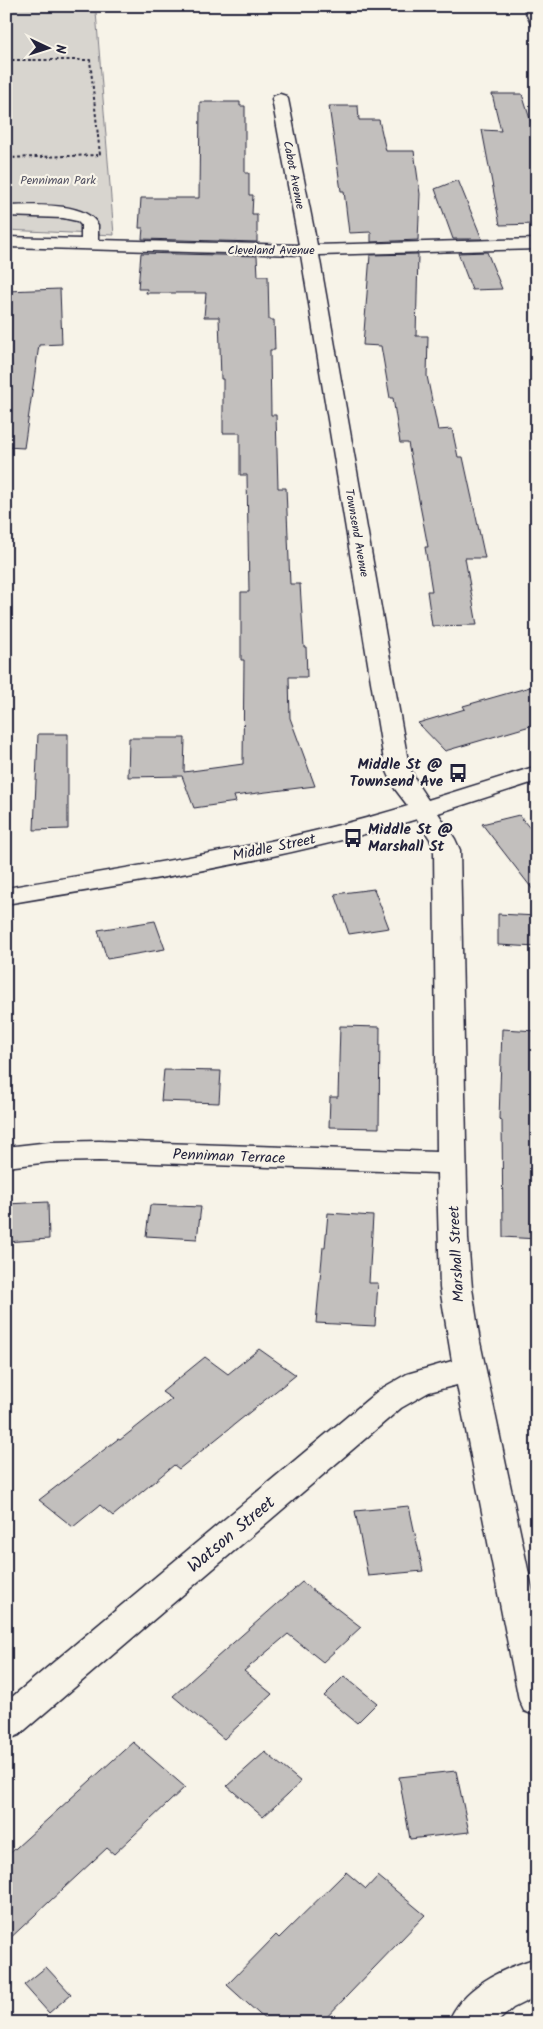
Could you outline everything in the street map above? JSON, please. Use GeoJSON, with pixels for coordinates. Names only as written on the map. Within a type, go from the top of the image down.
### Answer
{"type":"FeatureCollection","features":[{"type":"Feature","properties":{"kind":"street"},"geometry":{"type":"LineString","coordinates":[[530,6],[537,23]]}},
{"type":"Feature","properties":{"kind":"street","name":"Cabot Avenue"},"geometry":{"type":"LineString","coordinates":[[280,99],[309,250]]}},
{"type":"Feature","properties":{"kind":"street"},"geometry":{"type":"LineString","coordinates":[[6,211],[81,216],[89,222],[90,236],[87,245]]}},
{"type":"Feature","properties":{"kind":"street","name":"Cleveland Avenue"},"geometry":{"type":"LineString","coordinates":[[6,242],[212,250],[309,250],[537,244]]}},
{"type":"Feature","properties":{"kind":"street","name":"Townsend Avenue"},"geometry":{"type":"LineString","coordinates":[[309,250],[397,767],[405,786],[422,809]]}},
{"type":"Feature","properties":{"kind":"street","name":"Middle Street"},"geometry":{"type":"LineString","coordinates":[[6,896],[265,850],[355,829],[537,773]]}},
{"type":"Feature","properties":{"kind":"street","name":"Marshall Street"},"geometry":{"type":"LineString","coordinates":[[422,809],[431,818],[444,838],[448,863],[454,1264],[469,1370],[537,1700]]}},
{"type":"Feature","properties":{"kind":"street","name":"Penniman Terrace"},"geometry":{"type":"LineString","coordinates":[[6,1157],[50,1152],[99,1151],[453,1163]]}},
{"type":"Feature","properties":{"kind":"street","name":"Watson Street"},"geometry":{"type":"LineString","coordinates":[[6,1724],[390,1399],[410,1386],[428,1378],[469,1370]]}},
{"type":"Feature","properties":{"kind":"street"},"geometry":{"type":"LineString","coordinates":[[468,2023],[487,2002],[503,1990],[537,1977]]}},
{"type":"Feature","properties":{"kind":"path"},"geometry":{"type":"LineString","coordinates":[[6,60],[90,60],[100,155],[6,158]]}},
{"type":"Feature","properties":{"kind":"green space","name":"Penniman Park"},"geometry":{"type":"Polygon","coordinates":[[[6,7],[96,12],[114,235],[6,230],[6,7]]]}},
{"type":"Feature","properties":{"kind":"building"},"geometry":{"type":"Polygon","coordinates":[[[492,94],[522,94],[537,141],[537,224],[500,225],[482,130],[501,131],[492,94]]]}},
{"type":"Feature","properties":{"kind":"building"},"geometry":{"type":"Polygon","coordinates":[[[200,102],[240,102],[240,106],[245,106],[245,173],[249,173],[249,195],[253,195],[252,214],[257,214],[257,242],[142,239],[143,228],[139,228],[141,198],[199,198],[200,102]]]}},
{"type":"Feature","properties":{"kind":"building"},"geometry":{"type":"Polygon","coordinates":[[[329,106],[358,106],[359,120],[379,120],[386,151],[414,151],[420,194],[418,240],[371,242],[371,232],[349,233],[344,191],[341,191],[329,106]]]}},
{"type":"Feature","properties":{"kind":"building"},"geometry":{"type":"Polygon","coordinates":[[[458,180],[482,239],[453,239],[435,189],[458,180]]]}},
{"type":"Feature","properties":{"kind":"building"},"geometry":{"type":"Polygon","coordinates":[[[487,252],[502,289],[472,290],[458,253],[487,252]]]}},
{"type":"Feature","properties":{"kind":"building"},"geometry":{"type":"Polygon","coordinates":[[[141,253],[257,256],[258,276],[268,276],[269,320],[274,320],[275,350],[270,350],[271,415],[276,415],[278,488],[286,488],[290,584],[300,584],[304,647],[306,647],[307,677],[289,677],[290,718],[315,786],[234,796],[236,802],[194,808],[182,776],[128,777],[129,738],[185,738],[184,772],[243,764],[244,660],[241,660],[241,592],[249,592],[247,475],[240,475],[240,433],[223,433],[223,379],[221,379],[219,317],[204,317],[206,293],[146,293],[147,289],[138,289],[141,253]]]}},
{"type":"Feature","properties":{"kind":"building"},"geometry":{"type":"Polygon","coordinates":[[[418,254],[416,336],[428,336],[427,376],[438,430],[452,429],[458,457],[463,457],[485,558],[465,558],[477,625],[432,626],[427,591],[432,591],[425,547],[428,547],[408,443],[400,443],[393,398],[390,398],[381,346],[363,345],[370,255],[418,254]]]}},
{"type":"Feature","properties":{"kind":"building"},"geometry":{"type":"Polygon","coordinates":[[[60,289],[62,344],[39,345],[24,448],[6,447],[6,291],[60,289]]]}},
{"type":"Feature","properties":{"kind":"building"},"geometry":{"type":"Polygon","coordinates":[[[537,685],[537,724],[445,751],[418,723],[465,709],[463,706],[537,685]]]}},
{"type":"Feature","properties":{"kind":"building"},"geometry":{"type":"Polygon","coordinates":[[[38,734],[68,734],[68,829],[34,830],[38,734]]]}},
{"type":"Feature","properties":{"kind":"building"},"geometry":{"type":"Polygon","coordinates":[[[519,815],[537,837],[537,895],[482,824],[519,815]]]}},
{"type":"Feature","properties":{"kind":"building"},"geometry":{"type":"Polygon","coordinates":[[[374,889],[389,928],[349,934],[335,894],[374,889]]]}},
{"type":"Feature","properties":{"kind":"building"},"geometry":{"type":"Polygon","coordinates":[[[498,914],[537,916],[537,947],[498,945],[498,914]]]}},
{"type":"Feature","properties":{"kind":"building"},"geometry":{"type":"Polygon","coordinates":[[[155,921],[165,949],[107,959],[98,930],[155,921]]]}},
{"type":"Feature","properties":{"kind":"building"},"geometry":{"type":"Polygon","coordinates":[[[340,1026],[380,1027],[379,1128],[329,1127],[330,1097],[338,1097],[340,1026]]]}},
{"type":"Feature","properties":{"kind":"building"},"geometry":{"type":"Polygon","coordinates":[[[502,1029],[537,1031],[537,1239],[503,1237],[502,1120],[499,1119],[502,1029]]]}},
{"type":"Feature","properties":{"kind":"building"},"geometry":{"type":"Polygon","coordinates":[[[164,1070],[221,1071],[219,1103],[161,1101],[164,1070]]]}},
{"type":"Feature","properties":{"kind":"building"},"geometry":{"type":"Polygon","coordinates":[[[48,1202],[49,1239],[6,1242],[6,1204],[48,1202]]]}},
{"type":"Feature","properties":{"kind":"building"},"geometry":{"type":"Polygon","coordinates":[[[150,1205],[201,1207],[197,1239],[146,1236],[150,1205]]]}},
{"type":"Feature","properties":{"kind":"building"},"geometry":{"type":"Polygon","coordinates":[[[328,1213],[373,1216],[369,1283],[378,1283],[375,1326],[316,1323],[328,1213]]]}},
{"type":"Feature","properties":{"kind":"building"},"geometry":{"type":"Polygon","coordinates":[[[259,1349],[296,1375],[179,1469],[174,1465],[113,1516],[100,1505],[73,1527],[39,1500],[172,1399],[162,1392],[205,1357],[228,1374],[259,1349]]]}},
{"type":"Feature","properties":{"kind":"building"},"geometry":{"type":"Polygon","coordinates":[[[409,1506],[423,1571],[368,1576],[355,1511],[409,1506]]]}},
{"type":"Feature","properties":{"kind":"building"},"geometry":{"type":"Polygon","coordinates":[[[302,1582],[361,1627],[323,1662],[288,1634],[244,1671],[272,1694],[224,1739],[173,1696],[302,1582]]]}},
{"type":"Feature","properties":{"kind":"building"},"geometry":{"type":"Polygon","coordinates":[[[344,1676],[377,1703],[357,1723],[324,1696],[344,1676]]]}},
{"type":"Feature","properties":{"kind":"building"},"geometry":{"type":"Polygon","coordinates":[[[133,1742],[185,1787],[114,1854],[107,1848],[6,1942],[6,1857],[133,1742]]]}},
{"type":"Feature","properties":{"kind":"building"},"geometry":{"type":"Polygon","coordinates":[[[265,1752],[301,1782],[263,1817],[227,1786],[265,1752]]]}},
{"type":"Feature","properties":{"kind":"building"},"geometry":{"type":"Polygon","coordinates":[[[456,1771],[469,1832],[410,1839],[399,1777],[456,1771]]]}},
{"type":"Feature","properties":{"kind":"building"},"geometry":{"type":"Polygon","coordinates":[[[346,1872],[366,1889],[378,1876],[425,1915],[321,2023],[269,2023],[227,1985],[276,1935],[279,1938],[346,1872]]]}},
{"type":"Feature","properties":{"kind":"building"},"geometry":{"type":"Polygon","coordinates":[[[46,1967],[71,1994],[49,2013],[24,1985],[46,1967]]]}},
{"type":"Feature","properties":{"kind":"place","name":"Middle St @ Townsend Ave"},"geometry":{"type":"Point","coordinates":[458,773]}},
{"type":"Feature","properties":{"kind":"place","name":"Middle St @ Marshall St"},"geometry":{"type":"Point","coordinates":[353,838]}}]}
